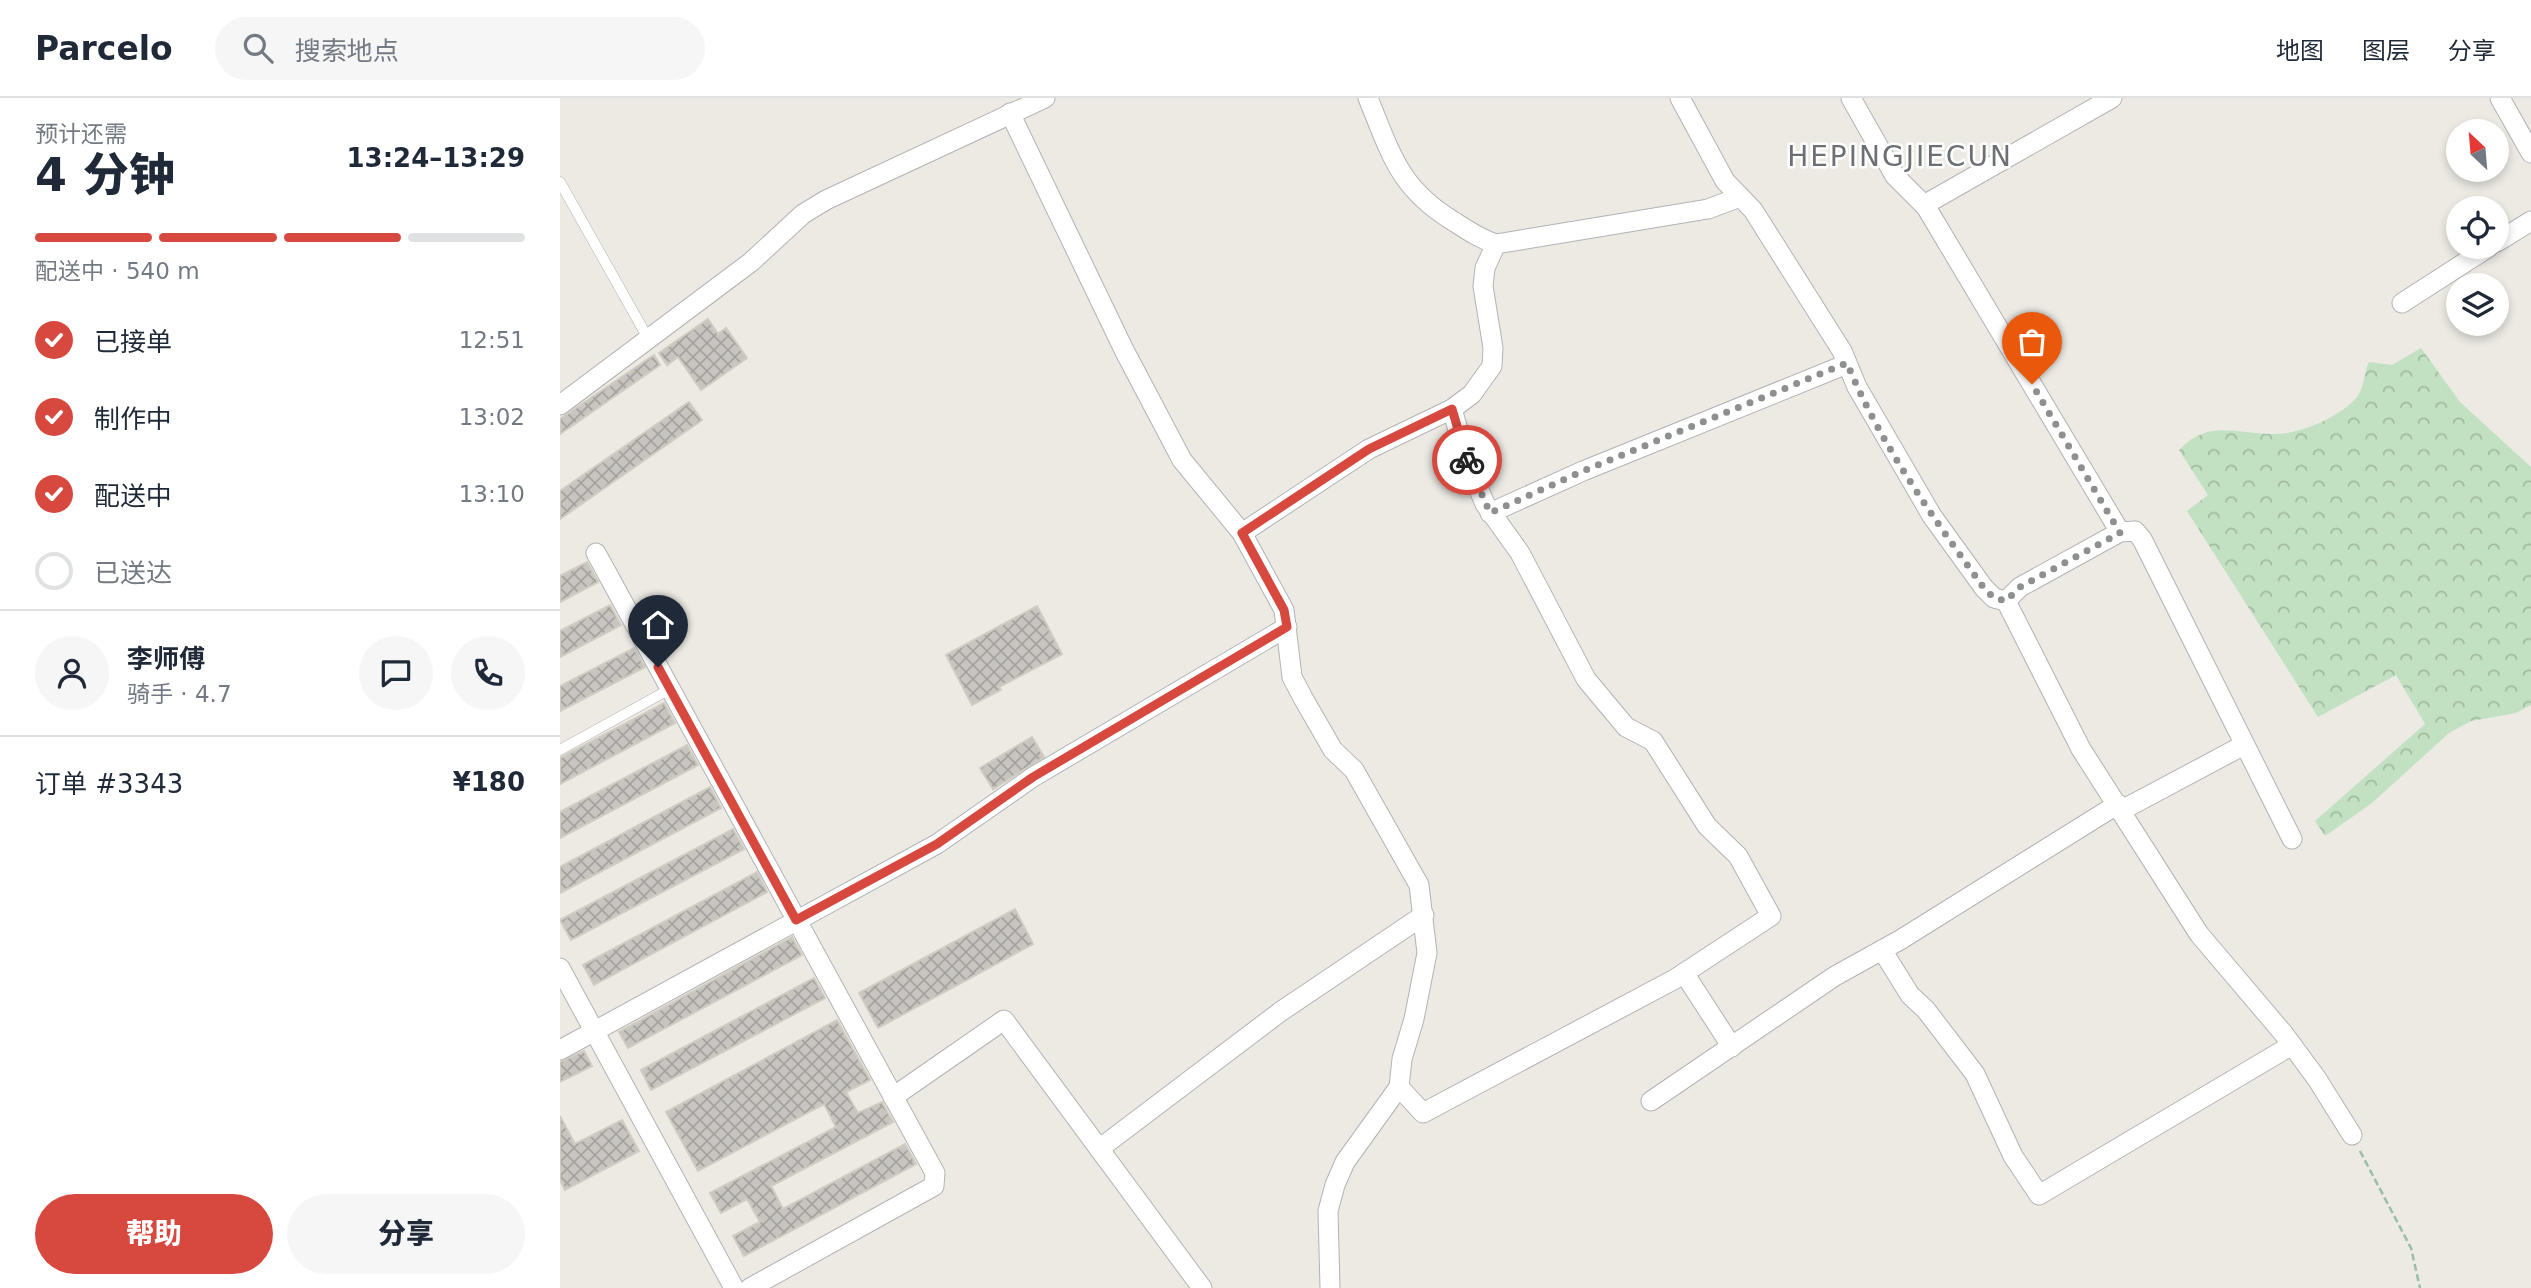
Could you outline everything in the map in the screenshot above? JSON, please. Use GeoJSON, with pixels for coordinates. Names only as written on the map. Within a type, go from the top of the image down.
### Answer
{"type":"FeatureCollection","features":[{"type":"Feature","properties":{"kind":"street"},"geometry":{"type":"LineString","coordinates":[[560,405],[649,341],[751,262],[814,207],[1045,98]]}},
{"type":"Feature","properties":{"kind":"street"},"geometry":{"type":"LineString","coordinates":[[1368,98],[1408,187],[1435,211],[1496,244],[1708,209],[1740,197]]}},
{"type":"Feature","properties":{"kind":"street"},"geometry":{"type":"LineString","coordinates":[[1680,98],[1704,147],[1725,181],[1753,210],[1847,363],[1857,387],[1932,516],[1984,588],[1994,598],[2006,601],[2081,749],[2199,934],[2292,1045],[2352,1136]]}},
{"type":"Feature","properties":{"kind":"street"},"geometry":{"type":"LineString","coordinates":[[1851,98],[1895,176],[1924,205],[2120,533]]}},
{"type":"Feature","properties":{"kind":"street"},"geometry":{"type":"LineString","coordinates":[[1924,205],[2112,98]]}},
{"type":"Feature","properties":{"kind":"street"},"geometry":{"type":"LineString","coordinates":[[2500,98],[2531,153]]}},
{"type":"Feature","properties":{"kind":"street"},"geometry":{"type":"LineString","coordinates":[[1010,113],[1124,350],[1182,460],[1242,533],[1284,610],[1292,677],[1333,750],[1354,770],[1419,885],[1427,953],[1414,1019],[1402,1059],[1399,1087],[1345,1162],[1335,1185],[1328,1211],[1330,1288]]}},
{"type":"Feature","properties":{"kind":"street"},"geometry":{"type":"LineString","coordinates":[[2509,235],[2531,221]]}},
{"type":"Feature","properties":{"kind":"street"},"geometry":{"type":"LineString","coordinates":[[1242,533],[1369,449],[1452,409],[1472,394],[1492,366],[1493,348],[1483,286],[1485,268],[1496,244]]}},
{"type":"Feature","properties":{"kind":"street"},"geometry":{"type":"LineString","coordinates":[[2402,303],[2470,259]]}},
{"type":"Feature","properties":{"kind":"street"},"geometry":{"type":"LineString","coordinates":[[1490,513],[1583,471],[1847,363]]}},
{"type":"Feature","properties":{"kind":"street"},"geometry":{"type":"LineString","coordinates":[[1399,1087],[1423,1114],[1684,973],[1771,916],[1738,856],[1707,826],[1653,741],[1626,727],[1586,679],[1520,553],[1490,513],[1467,461],[1452,409]]}},
{"type":"Feature","properties":{"kind":"street"},"geometry":{"type":"LineString","coordinates":[[2006,601],[2020,587],[2120,533],[2135,531],[2142,539],[2292,839]]}},
{"type":"Feature","properties":{"kind":"street"},"geometry":{"type":"LineString","coordinates":[[596,553],[934,1172],[934,1186],[750,1288]]}},
{"type":"Feature","properties":{"kind":"street"},"geometry":{"type":"LineString","coordinates":[[560,1050],[937,844],[1033,777],[1287,627]]}},
{"type":"Feature","properties":{"kind":"street"},"geometry":{"type":"LineString","coordinates":[[1651,1101],[1835,976],[2120,807],[2244,745]]}},
{"type":"Feature","properties":{"kind":"street"},"geometry":{"type":"LineString","coordinates":[[1099,1149],[1280,1012],[1424,915]]}},
{"type":"Feature","properties":{"kind":"street"},"geometry":{"type":"LineString","coordinates":[[1882,950],[1910,995],[1926,1010],[1975,1074],[2013,1156],[2039,1195],[2292,1045]]}},
{"type":"Feature","properties":{"kind":"street"},"geometry":{"type":"LineString","coordinates":[[560,968],[734,1288]]}},
{"type":"Feature","properties":{"kind":"street"},"geometry":{"type":"LineString","coordinates":[[1684,973],[1732,1047]]}},
{"type":"Feature","properties":{"kind":"street"},"geometry":{"type":"LineString","coordinates":[[893,1097],[1004,1020],[1202,1288]]}},
{"type":"Feature","properties":{"kind":"lane"},"geometry":{"type":"LineString","coordinates":[[560,182],[649,341]]}},
{"type":"Feature","properties":{"kind":"lane"},"geometry":{"type":"LineString","coordinates":[[560,750],[670,690]]}},
{"type":"Feature","properties":{"kind":"path"},"geometry":{"type":"LineString","coordinates":[[2352,1136],[2411,1248],[2420,1288]]}},
{"type":"Feature","properties":{"kind":"green space"},"geometry":{"type":"Polygon","coordinates":[[[2421,348],[2460,402],[2531,467],[2531,705],[2516,713],[2471,721],[2449,733],[2372,803],[2325,836],[2315,821],[2425,724],[2396,675],[2318,717],[2187,511],[2208,495],[2179,450],[2190,440],[2213,431],[2275,434],[2296,431],[2319,423],[2341,411],[2357,397],[2369,362],[2392,365],[2421,348]]]}},
{"type":"Feature","properties":{"kind":"building"},"geometry":{"type":"Polygon","coordinates":[[[708,319],[718,334],[726,328],[747,358],[701,390],[678,357],[667,365],[659,353],[708,319]]]}},
{"type":"Feature","properties":{"kind":"building"},"geometry":{"type":"Polygon","coordinates":[[[654,355],[660,365],[560,434],[560,419],[654,355]]]}},
{"type":"Feature","properties":{"kind":"building"},"geometry":{"type":"Polygon","coordinates":[[[689,402],[702,420],[560,519],[560,491],[689,402]]]}},
{"type":"Feature","properties":{"kind":"building"},"geometry":{"type":"Polygon","coordinates":[[[587,562],[598,582],[560,602],[560,576],[587,562]]]}},
{"type":"Feature","properties":{"kind":"building"},"geometry":{"type":"Polygon","coordinates":[[[610,605],[621,625],[560,657],[560,631],[610,605]]]}},
{"type":"Feature","properties":{"kind":"building"},"geometry":{"type":"Polygon","coordinates":[[[1037,606],[1062,654],[999,687],[1001,690],[972,705],[946,655],[1037,606]]]}},
{"type":"Feature","properties":{"kind":"building"},"geometry":{"type":"Polygon","coordinates":[[[634,648],[645,667],[560,711],[560,686],[634,648]]]}},
{"type":"Feature","properties":{"kind":"building"},"geometry":{"type":"Polygon","coordinates":[[[664,703],[675,723],[560,784],[560,758],[664,703]]]}},
{"type":"Feature","properties":{"kind":"building"},"geometry":{"type":"Polygon","coordinates":[[[1032,737],[1044,757],[993,789],[980,768],[1032,737]]]}},
{"type":"Feature","properties":{"kind":"building"},"geometry":{"type":"Polygon","coordinates":[[[687,745],[698,765],[560,838],[560,812],[687,745]]]}},
{"type":"Feature","properties":{"kind":"building"},"geometry":{"type":"Polygon","coordinates":[[[710,787],[721,808],[560,893],[560,867],[710,787]]]}},
{"type":"Feature","properties":{"kind":"building"},"geometry":{"type":"Polygon","coordinates":[[[733,829],[744,849],[571,940],[560,920],[733,829]]]}},
{"type":"Feature","properties":{"kind":"building"},"geometry":{"type":"Polygon","coordinates":[[[757,872],[767,892],[594,985],[583,965],[757,872]]]}},
{"type":"Feature","properties":{"kind":"building"},"geometry":{"type":"Polygon","coordinates":[[[1015,909],[1033,944],[878,1028],[859,993],[1015,909]]]}},
{"type":"Feature","properties":{"kind":"building"},"geometry":{"type":"Polygon","coordinates":[[[792,937],[802,955],[628,1048],[619,1032],[792,937]]]}},
{"type":"Feature","properties":{"kind":"building"},"geometry":{"type":"Polygon","coordinates":[[[814,978],[825,998],[651,1090],[641,1070],[814,978]]]}},
{"type":"Feature","properties":{"kind":"building"},"geometry":{"type":"Polygon","coordinates":[[[837,1020],[870,1080],[846,1092],[858,1113],[882,1102],[893,1122],[771,1186],[783,1209],[905,1144],[916,1164],[744,1256],[733,1236],[760,1222],[747,1199],[721,1213],[710,1193],[836,1127],[824,1104],[698,1171],[666,1112],[837,1020]]]}},
{"type":"Feature","properties":{"kind":"building"},"geometry":{"type":"Polygon","coordinates":[[[584,1051],[592,1066],[560,1082],[560,1062],[584,1051]]]}},
{"type":"Feature","properties":{"kind":"building"},"geometry":{"type":"Polygon","coordinates":[[[560,1116],[575,1144],[622,1120],[639,1151],[565,1190],[560,1180],[560,1116]]]}},
{"type":"Feature","properties":{"kind":"way so far"},"geometry":{"type":"LineString","coordinates":[[1467,460],[1490,513],[1583,471],[1847,363],[1857,387],[1932,516],[1984,588],[1994,598],[2006,601],[2020,587],[2120,533],[2032,384]]}},
{"type":"Feature","properties":{"kind":"district","name":"HEPINGJIECUN"},"geometry":{"type":"Point","coordinates":[1900,156]}},
{"type":"Feature","properties":{"kind":"route"},"geometry":{"type":"LineString","coordinates":[[658,667],[796,920],[937,844],[1033,777],[1287,627],[1284,610],[1242,533],[1340,471],[1369,449],[1452,409],[1467,460]]}}]}
